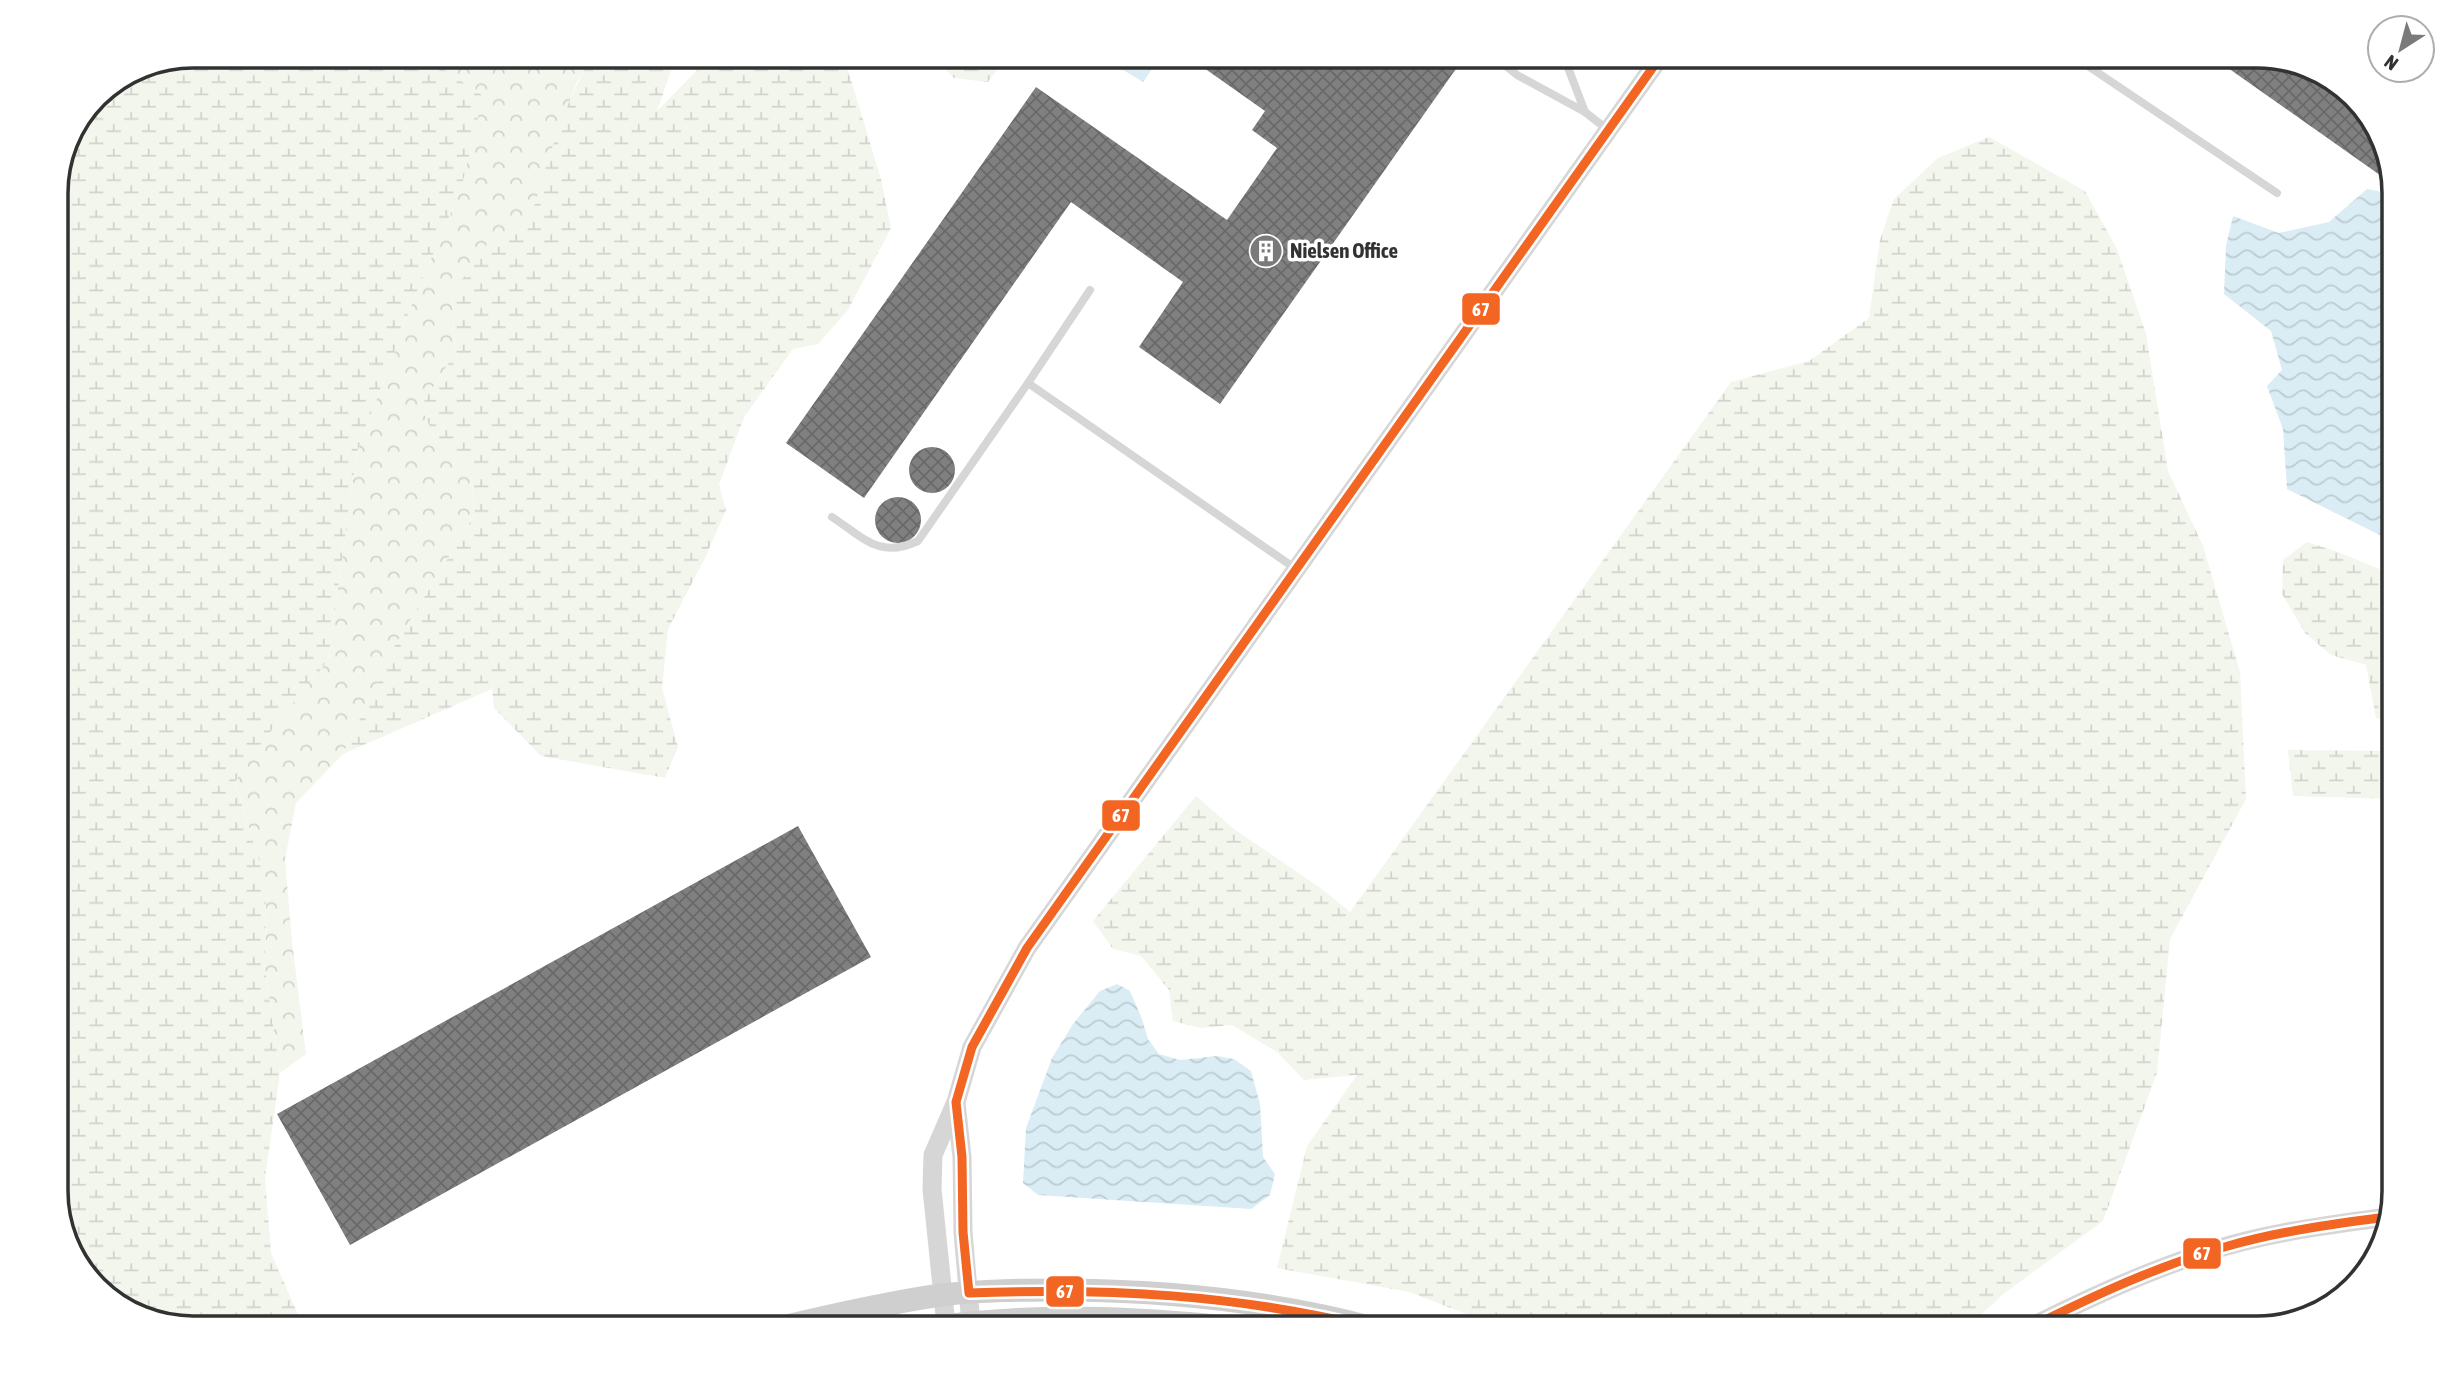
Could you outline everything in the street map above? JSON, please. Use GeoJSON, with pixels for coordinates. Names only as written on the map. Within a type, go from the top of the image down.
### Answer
{"type":"FeatureCollection","features":[{"type":"Feature","properties":{"kind":"main road"},"geometry":{"type":"LineString","coordinates":[[828,1316],[869,1306],[944,1295],[1065,1290],[1181,1293],[1249,1301],[1330,1316]]}},
{"type":"Feature","properties":{"kind":"street"},"geometry":{"type":"LineString","coordinates":[[939,1316],[944,1295],[932,1189],[933,1155],[956,1102],[972,1047],[1027,948],[1652,68]]}},
{"type":"Feature","properties":{"kind":"street"},"geometry":{"type":"LineString","coordinates":[[956,1102],[962,1157],[963,1232],[970,1316]]}},
{"type":"Feature","properties":{"kind":"street"},"geometry":{"type":"LineString","coordinates":[[2052,1316],[2208,1251],[2308,1227],[2378,1218]]}},
{"type":"Feature","properties":{"kind":"lane"},"geometry":{"type":"LineString","coordinates":[[1509,68],[1585,112],[1608,130]]}},
{"type":"Feature","properties":{"kind":"lane"},"geometry":{"type":"LineString","coordinates":[[1568,68],[1585,112]]}},
{"type":"Feature","properties":{"kind":"lane"},"geometry":{"type":"LineString","coordinates":[[2091,68],[2277,193]]}},
{"type":"Feature","properties":{"kind":"lane"},"geometry":{"type":"LineString","coordinates":[[832,517],[879,548],[900,549],[918,541],[1090,290]]}},
{"type":"Feature","properties":{"kind":"lane"},"geometry":{"type":"LineString","coordinates":[[1028,383],[1296,569]]}},
{"type":"Feature","properties":{"kind":"lane"},"geometry":{"type":"LineString","coordinates":[[2065,1309],[2068,1316]]}},
{"type":"Feature","properties":{"kind":"green space"},"geometry":{"type":"Polygon","coordinates":[[[185,69],[443,69],[483,96],[461,189],[414,298],[357,452],[328,660],[276,724],[235,782],[266,884],[265,969],[280,1073],[265,1178],[271,1253],[299,1316],[177,1315],[145,1306],[111,1285],[89,1260],[81,1246],[71,1215],[69,177],[81,138],[99,111],[124,89],[161,73],[185,69]]]}},
{"type":"Feature","properties":{"kind":"green space"},"geometry":{"type":"Polygon","coordinates":[[[440,69],[585,69],[576,84],[550,155],[526,236],[452,294],[455,353],[421,406],[438,446],[470,470],[475,514],[394,647],[343,754],[296,803],[285,859],[306,1054],[280,1073],[265,969],[266,884],[235,781],[276,724],[328,660],[357,452],[414,298],[461,189],[440,69]]]}},
{"type":"Feature","properties":{"kind":"green space"},"geometry":{"type":"Polygon","coordinates":[[[585,69],[672,69],[657,111],[698,69],[847,69],[881,179],[891,228],[848,310],[818,344],[793,349],[744,417],[719,485],[726,510],[705,558],[668,629],[662,688],[678,747],[665,778],[541,756],[494,708],[492,689],[343,754],[394,647],[475,514],[470,470],[438,446],[421,406],[455,353],[452,294],[496,231],[526,235],[546,166],[585,69]]]}},
{"type":"Feature","properties":{"kind":"green space"},"geometry":{"type":"Polygon","coordinates":[[[945,69],[998,69],[988,82],[954,78],[945,69]]]}},
{"type":"Feature","properties":{"kind":"green space"},"geometry":{"type":"Polygon","coordinates":[[[1989,137],[2085,191],[2117,249],[2146,334],[2168,471],[2203,546],[2240,672],[2246,799],[2170,939],[2157,1073],[2103,1221],[2006,1292],[1979,1316],[1472,1316],[1409,1292],[1277,1268],[1307,1146],[1357,1075],[1304,1080],[1277,1052],[1232,1025],[1201,1028],[1173,1021],[1169,990],[1141,956],[1113,949],[1093,921],[1196,796],[1234,829],[1322,889],[1350,912],[1731,382],[1809,361],[1869,318],[1880,240],[1894,199],[1938,158],[1989,137]]]}},
{"type":"Feature","properties":{"kind":"green space"},"geometry":{"type":"Polygon","coordinates":[[[2307,542],[2381,570],[2382,719],[2376,718],[2366,665],[2331,655],[2305,633],[2282,594],[2283,560],[2307,542]]]}},
{"type":"Feature","properties":{"kind":"green space"},"geometry":{"type":"Polygon","coordinates":[[[2288,750],[2382,751],[2382,799],[2293,796],[2288,750]]]}},
{"type":"Feature","properties":{"kind":"water"},"geometry":{"type":"Polygon","coordinates":[[[1121,69],[1152,69],[1143,82],[1121,69]]]}},
{"type":"Feature","properties":{"kind":"water"},"geometry":{"type":"Polygon","coordinates":[[[2367,189],[2381,193],[2381,536],[2287,489],[2283,429],[2267,386],[2282,370],[2271,331],[2224,294],[2226,246],[2233,216],[2279,233],[2329,222],[2367,189]]]}},
{"type":"Feature","properties":{"kind":"water"},"geometry":{"type":"Polygon","coordinates":[[[1117,984],[1130,991],[1148,1039],[1159,1054],[1180,1060],[1217,1056],[1234,1059],[1251,1071],[1260,1104],[1263,1157],[1275,1174],[1270,1195],[1251,1209],[1038,1195],[1023,1183],[1026,1128],[1052,1058],[1073,1024],[1100,991],[1117,984]]]}},
{"type":"Feature","properties":{"kind":"building"},"geometry":{"type":"Polygon","coordinates":[[[1456,68],[1220,404],[1139,347],[1183,282],[1071,202],[864,498],[786,443],[1036,87],[1227,220],[1277,148],[1252,130],[1265,111],[1205,69],[1456,68]]]}},
{"type":"Feature","properties":{"kind":"building"},"geometry":{"type":"Polygon","coordinates":[[[2228,68],[2273,69],[2305,78],[2333,94],[2356,117],[2365,131],[2381,176],[2228,68]]]}},
{"type":"Feature","properties":{"kind":"building"},"geometry":{"type":"Polygon","coordinates":[[[932,447],[948,454],[955,470],[948,486],[932,493],[916,486],[909,470],[916,454],[932,447]]]}},
{"type":"Feature","properties":{"kind":"building"},"geometry":{"type":"Polygon","coordinates":[[[898,497],[914,504],[921,520],[914,536],[898,543],[882,536],[875,520],[882,504],[898,497]]]}},
{"type":"Feature","properties":{"kind":"building"},"geometry":{"type":"Polygon","coordinates":[[[798,826],[871,957],[350,1245],[277,1114],[798,826]]]}},
{"type":"Feature","properties":{"kind":"transit line","name":"67"},"geometry":{"type":"LineString","coordinates":[[1317,1316],[1271,1307],[1172,1296],[1072,1292],[969,1293],[963,1232],[962,1157],[956,1102],[972,1047],[1027,948],[1652,68]]}},
{"type":"Feature","properties":{"kind":"transit line","name":"67"},"geometry":{"type":"LineString","coordinates":[[2053,1316],[2127,1282],[2202,1254],[2287,1232],[2378,1218]]}},
{"type":"Feature","properties":{"kind":"place","name":"Nielsen Office"},"geometry":{"type":"Point","coordinates":[1266,251]}}]}
